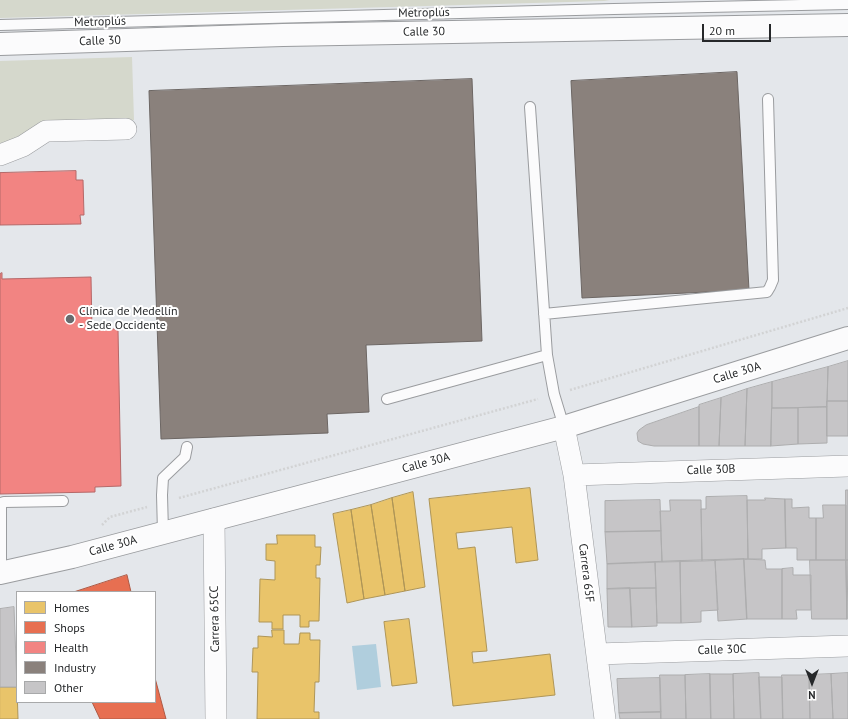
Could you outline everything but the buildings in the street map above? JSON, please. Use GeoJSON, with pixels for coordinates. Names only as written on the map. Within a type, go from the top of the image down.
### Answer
{"type":"FeatureCollection","features":[{"type":"Feature","properties":{"kind":"street","name":"Calle 30"},"geometry":{"type":"LineString","coordinates":[[0,44],[298,35],[848,25]]}},
{"type":"Feature","properties":{"kind":"street"},"geometry":{"type":"LineString","coordinates":[[0,154],[23,146],[46,131],[126,129]]}},
{"type":"Feature","properties":{"kind":"street","name":"Calle 30A"},"geometry":{"type":"LineString","coordinates":[[0,573],[72,557],[564,427],[848,338]]}},
{"type":"Feature","properties":{"kind":"street","name":"Carrera 65F"},"geometry":{"type":"LineString","coordinates":[[564,427],[574,475],[605,719]]}},
{"type":"Feature","properties":{"kind":"street","name":"Calle 30B"},"geometry":{"type":"LineString","coordinates":[[574,475],[848,466]]}},
{"type":"Feature","properties":{"kind":"street","name":"Carrera 65CC"},"geometry":{"type":"LineString","coordinates":[[214,519],[216,719]]}},
{"type":"Feature","properties":{"kind":"street","name":"Calle 30C"},"geometry":{"type":"LineString","coordinates":[[597,654],[848,646]]}},
{"type":"Feature","properties":{"kind":"lane","name":"Metroplús"},"geometry":{"type":"LineString","coordinates":[[0,25],[614,8],[848,4]]}},
{"type":"Feature","properties":{"kind":"lane"},"geometry":{"type":"LineString","coordinates":[[544,314],[767,292],[773,280],[768,99]]}},
{"type":"Feature","properties":{"kind":"lane"},"geometry":{"type":"LineString","coordinates":[[530,107],[547,354],[554,394],[564,427]]}},
{"type":"Feature","properties":{"kind":"lane"},"geometry":{"type":"LineString","coordinates":[[387,398],[547,354]]}},
{"type":"Feature","properties":{"kind":"lane"},"geometry":{"type":"LineString","coordinates":[[163,532],[163,478],[185,457],[187,447]]}},
{"type":"Feature","properties":{"kind":"lane"},"geometry":{"type":"LineString","coordinates":[[0,573],[1,504],[4,502],[64,501]]}},
{"type":"Feature","properties":{"kind":"path"},"geometry":{"type":"LineString","coordinates":[[110,517],[554,394],[848,308]]}},
{"type":"Feature","properties":{"kind":"shaded area"},"geometry":{"type":"Polygon","coordinates":[[[0,0],[610,0],[0,18],[0,0]]]}},
{"type":"Feature","properties":{"kind":"shaded area"},"geometry":{"type":"Polygon","coordinates":[[[132,57],[134,120],[45,123],[0,145],[0,61],[132,57]]]}},
{"type":"Feature","properties":{"kind":"water"},"geometry":{"type":"Polygon","coordinates":[[[376,644],[381,687],[357,690],[352,646],[376,644]]]}},
{"type":"Feature","properties":{"kind":"place","name":"Clínica de Medellín - Sede Occidente"},"geometry":{"type":"Point","coordinates":[70,319]}}]}
